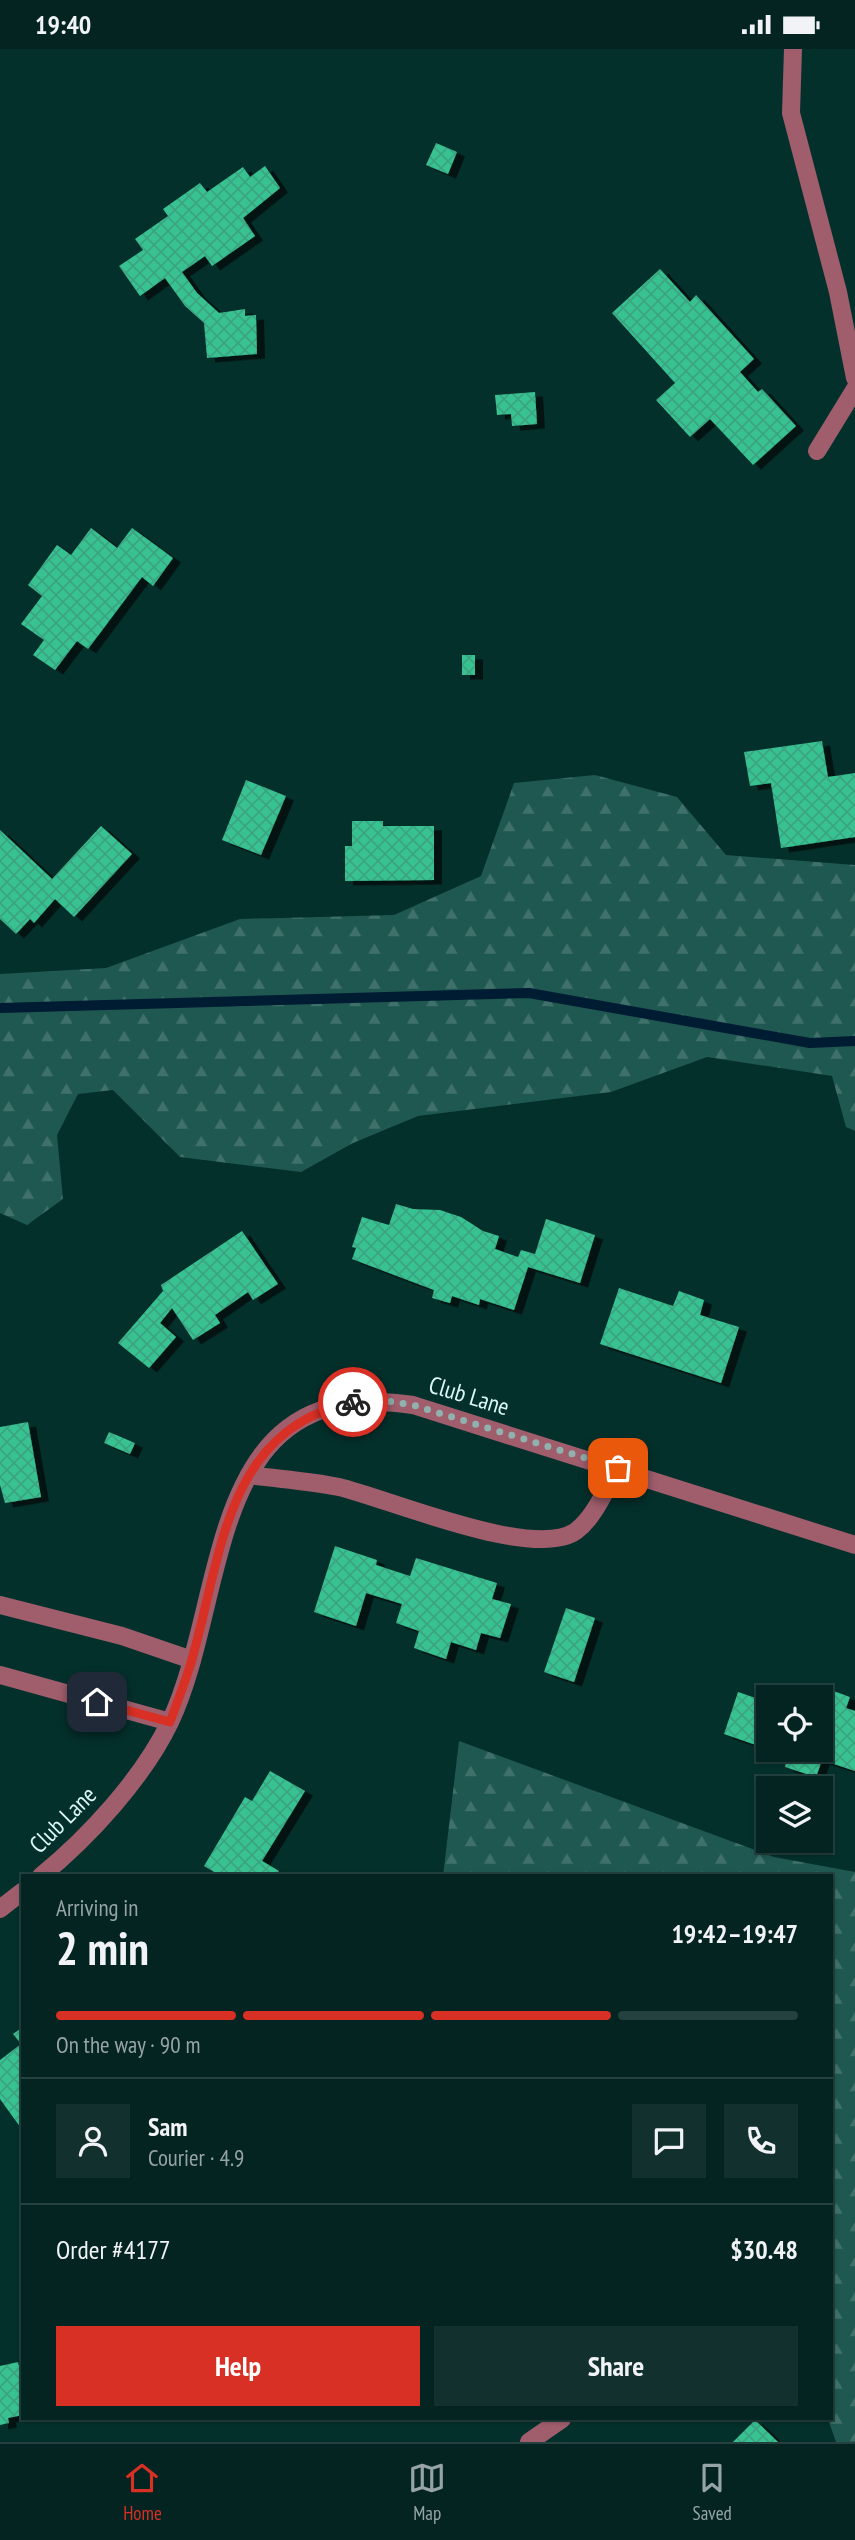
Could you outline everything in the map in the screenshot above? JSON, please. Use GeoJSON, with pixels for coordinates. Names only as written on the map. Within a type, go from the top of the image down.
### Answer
{"type":"FeatureCollection","features":[{"type":"Feature","properties":{"kind":"street"},"geometry":{"type":"LineString","coordinates":[[793,49],[791,113],[838,292],[855,378]]}},
{"type":"Feature","properties":{"kind":"street"},"geometry":{"type":"LineString","coordinates":[[817,451],[855,389]]}},
{"type":"Feature","properties":{"kind":"street","name":"Club Lane"},"geometry":{"type":"LineString","coordinates":[[43,1874],[116,1802],[142,1768],[170,1722],[191,1660],[223,1531],[249,1475],[265,1452],[303,1420],[325,1408],[360,1400],[413,1405],[855,1545]]}},
{"type":"Feature","properties":{"kind":"street"},"geometry":{"type":"LineString","coordinates":[[249,1475],[337,1487],[480,1531],[558,1538],[576,1531],[588,1519],[618,1468]]}},
{"type":"Feature","properties":{"kind":"street"},"geometry":{"type":"LineString","coordinates":[[0,1605],[122,1636],[191,1660]]}},
{"type":"Feature","properties":{"kind":"street"},"geometry":{"type":"LineString","coordinates":[[0,1675],[170,1722]]}},
{"type":"Feature","properties":{"kind":"street"},"geometry":{"type":"LineString","coordinates":[[0,1909],[21,1893]]}},
{"type":"Feature","properties":{"kind":"street"},"geometry":{"type":"LineString","coordinates":[[528,2442],[561,2420]]}},
{"type":"Feature","properties":{"kind":"green space"},"geometry":{"type":"Polygon","coordinates":[[[595,775],[677,797],[726,855],[855,865],[855,1131],[846,1127],[832,1076],[707,1057],[611,1092],[418,1116],[353,1143],[301,1172],[180,1157],[113,1090],[78,1094],[57,1135],[63,1199],[27,1225],[0,1213],[0,974],[106,968],[240,919],[394,915],[481,876],[514,783],[595,775]]]}},
{"type":"Feature","properties":{"kind":"green space"},"geometry":{"type":"Polygon","coordinates":[[[459,1741],[756,1850],[756,1853],[855,1872],[855,2442],[836,2442],[828,2420],[833,2420],[833,1874],[443,1874],[459,1741]]]}},
{"type":"Feature","properties":{"kind":"building"},"geometry":{"type":"Polygon","coordinates":[[[436,143],[457,152],[448,174],[426,165],[436,143]]]}},
{"type":"Feature","properties":{"kind":"building"},"geometry":{"type":"Polygon","coordinates":[[[265,166],[280,188],[243,218],[255,236],[212,266],[205,256],[182,272],[197,293],[219,313],[245,309],[245,316],[256,315],[257,354],[207,358],[204,323],[185,306],[165,278],[140,296],[119,266],[143,250],[135,239],[168,216],[163,209],[200,183],[207,192],[243,167],[250,177],[265,166]]]}},
{"type":"Feature","properties":{"kind":"building"},"geometry":{"type":"Polygon","coordinates":[[[660,269],[690,302],[696,295],[754,359],[740,372],[758,392],[762,389],[796,426],[753,465],[710,419],[690,437],[656,400],[675,383],[612,313],[660,269]]]}},
{"type":"Feature","properties":{"kind":"building"},"geometry":{"type":"Polygon","coordinates":[[[535,392],[537,424],[512,426],[511,414],[497,415],[495,395],[535,392]]]}},
{"type":"Feature","properties":{"kind":"building"},"geometry":{"type":"Polygon","coordinates":[[[91,528],[117,548],[132,528],[173,558],[153,586],[142,577],[88,649],[77,641],[55,670],[33,655],[44,640],[21,624],[42,596],[28,585],[57,545],[71,555],[91,528]]]}},
{"type":"Feature","properties":{"kind":"building"},"geometry":{"type":"Polygon","coordinates":[[[462,655],[475,655],[475,675],[462,675],[462,655]]]}},
{"type":"Feature","properties":{"kind":"building"},"geometry":{"type":"Polygon","coordinates":[[[822,741],[828,777],[855,773],[855,837],[781,848],[771,783],[750,786],[744,752],[822,741]]]}},
{"type":"Feature","properties":{"kind":"building"},"geometry":{"type":"Polygon","coordinates":[[[246,780],[286,796],[261,855],[222,840],[246,780]]]}},
{"type":"Feature","properties":{"kind":"building"},"geometry":{"type":"Polygon","coordinates":[[[352,821],[383,821],[383,826],[434,826],[434,880],[345,881],[345,846],[352,846],[352,821]]]}},
{"type":"Feature","properties":{"kind":"building"},"geometry":{"type":"Polygon","coordinates":[[[101,826],[132,854],[74,917],[55,899],[34,923],[30,919],[16,934],[0,919],[0,830],[52,879],[101,826]]]}},
{"type":"Feature","properties":{"kind":"building"},"geometry":{"type":"Polygon","coordinates":[[[396,1204],[413,1209],[440,1210],[461,1217],[483,1231],[499,1236],[495,1249],[518,1257],[521,1250],[535,1254],[546,1219],[595,1235],[580,1283],[528,1267],[514,1310],[480,1299],[479,1305],[452,1296],[450,1303],[432,1298],[434,1290],[352,1259],[356,1248],[352,1247],[362,1217],[389,1225],[396,1204]]]}},
{"type":"Feature","properties":{"kind":"building"},"geometry":{"type":"Polygon","coordinates":[[[242,1231],[278,1284],[253,1300],[248,1292],[215,1315],[220,1323],[193,1340],[172,1308],[160,1323],[176,1337],[149,1368],[118,1343],[163,1291],[161,1285],[242,1231]]]}},
{"type":"Feature","properties":{"kind":"building"},"geometry":{"type":"Polygon","coordinates":[[[619,1288],[673,1306],[679,1291],[704,1300],[700,1315],[739,1327],[721,1383],[600,1344],[619,1288]]]}},
{"type":"Feature","properties":{"kind":"building"},"geometry":{"type":"Polygon","coordinates":[[[28,1422],[41,1497],[5,1503],[0,1485],[0,1427],[28,1422]]]}},
{"type":"Feature","properties":{"kind":"building"},"geometry":{"type":"Polygon","coordinates":[[[109,1432],[135,1443],[130,1454],[104,1443],[109,1432]]]}},
{"type":"Feature","properties":{"kind":"building"},"geometry":{"type":"Polygon","coordinates":[[[335,1546],[377,1560],[376,1565],[410,1576],[416,1558],[497,1583],[492,1599],[511,1604],[500,1638],[481,1633],[476,1650],[451,1642],[446,1659],[414,1648],[419,1631],[396,1623],[402,1604],[366,1593],[356,1626],[314,1612],[335,1546]]]}},
{"type":"Feature","properties":{"kind":"building"},"geometry":{"type":"Polygon","coordinates":[[[566,1608],[595,1618],[574,1682],[544,1672],[566,1608]]]}},
{"type":"Feature","properties":{"kind":"building"},"geometry":{"type":"Polygon","coordinates":[[[833,1691],[850,1697],[846,1708],[855,1711],[855,1771],[828,1762],[833,1762],[833,1691]]]}},
{"type":"Feature","properties":{"kind":"building"},"geometry":{"type":"Polygon","coordinates":[[[738,1692],[756,1698],[756,1745],[724,1734],[738,1692]]]}},
{"type":"Feature","properties":{"kind":"building"},"geometry":{"type":"Polygon","coordinates":[[[786,1762],[821,1762],[816,1776],[785,1767],[786,1762]]]}},
{"type":"Feature","properties":{"kind":"building"},"geometry":{"type":"Polygon","coordinates":[[[270,1771],[305,1791],[262,1861],[279,1871],[277,1874],[218,1874],[204,1866],[245,1797],[252,1801],[270,1771]]]}},
{"type":"Feature","properties":{"kind":"building"},"geometry":{"type":"Polygon","coordinates":[[[21,2028],[21,2044],[13,2034],[21,2028]]]}},
{"type":"Feature","properties":{"kind":"building"},"geometry":{"type":"Polygon","coordinates":[[[21,2044],[21,2128],[0,2099],[0,2060],[21,2044]]]}},
{"type":"Feature","properties":{"kind":"building"},"geometry":{"type":"Polygon","coordinates":[[[18,2362],[21,2374],[21,2415],[8,2418],[9,2423],[0,2425],[0,2366],[18,2362]]]}},
{"type":"Feature","properties":{"kind":"building"},"geometry":{"type":"Polygon","coordinates":[[[755,2420],[778,2442],[733,2442],[755,2420]]]}},
{"type":"Feature","properties":{"kind":"waterway"},"geometry":{"type":"LineString","coordinates":[[0,1008],[529,993],[810,1043],[855,1041]]}},
{"type":"Feature","properties":{"kind":"way so far"},"geometry":{"type":"LineString","coordinates":[[353,1402],[382,1400],[413,1405],[618,1468]]}},
{"type":"Feature","properties":{"kind":"route"},"geometry":{"type":"LineString","coordinates":[[97,1702],[170,1722],[190,1665],[223,1531],[242,1484],[282,1434],[325,1408],[353,1402]]}}]}
